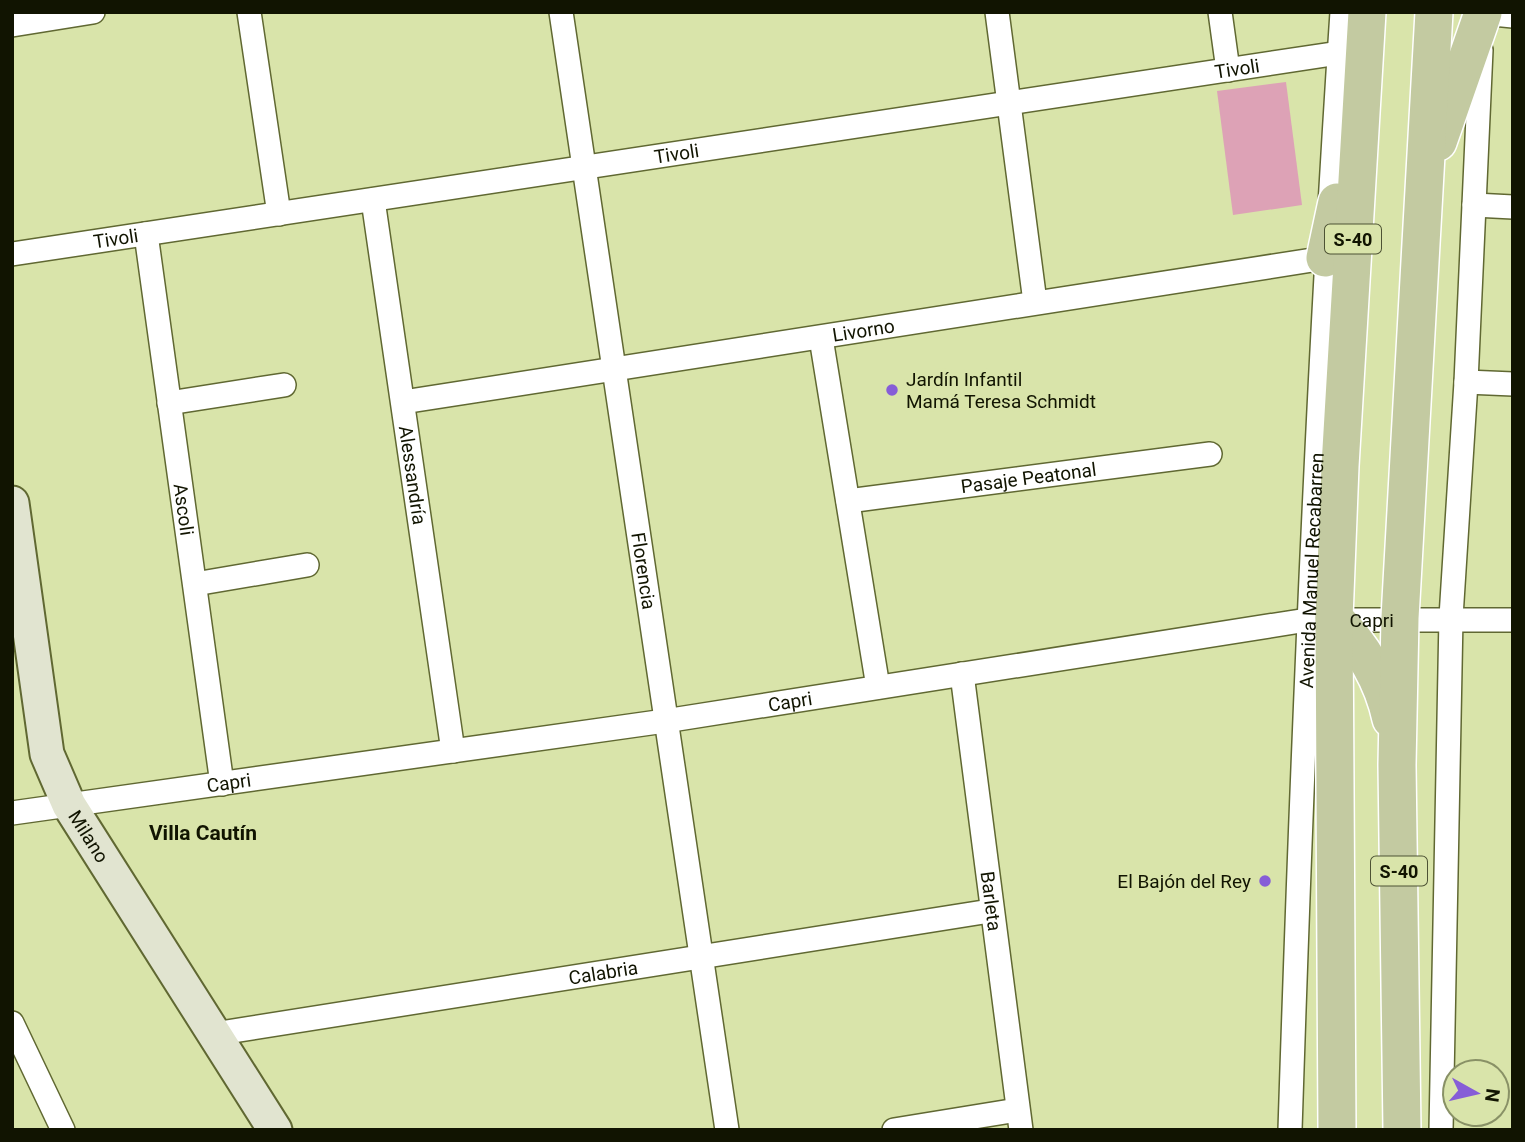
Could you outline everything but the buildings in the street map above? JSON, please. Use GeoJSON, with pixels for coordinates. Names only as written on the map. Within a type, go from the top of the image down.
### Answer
{"type":"FeatureCollection","features":[{"type":"Feature","properties":{"kind":"main road","name":"Avenida Manuel Recabarren"},"geometry":{"type":"LineString","coordinates":[[1337,1130],[1320,619],[1367,12]]}},
{"type":"Feature","properties":{"kind":"main road","name":"S-40"},"geometry":{"type":"LineString","coordinates":[[1402,1130],[1397,765],[1401,618],[1422,186],[1434,12]]}},
{"type":"Feature","properties":{"kind":"main road"},"geometry":{"type":"LineString","coordinates":[[1422,186],[1483,13]]}},
{"type":"Feature","properties":{"kind":"main road"},"geometry":{"type":"LineString","coordinates":[[1325,258],[1361,91]]}},
{"type":"Feature","properties":{"kind":"main road"},"geometry":{"type":"LineString","coordinates":[[1320,619],[1361,649],[1382,691],[1390,715],[1397,765]]}},
{"type":"Feature","properties":{"kind":"street"},"geometry":{"type":"LineString","coordinates":[[12,24],[93,12]]}},
{"type":"Feature","properties":{"kind":"street"},"geometry":{"type":"LineString","coordinates":[[249,12],[279,214]]}},
{"type":"Feature","properties":{"kind":"street","name":"Florencia"},"geometry":{"type":"LineString","coordinates":[[561,12],[727,1130]]}},
{"type":"Feature","properties":{"kind":"street"},"geometry":{"type":"LineString","coordinates":[[997,12],[1035,302]]}},
{"type":"Feature","properties":{"kind":"street"},"geometry":{"type":"LineString","coordinates":[[1220,12],[1228,70]]}},
{"type":"Feature","properties":{"kind":"street","name":"Avenida Manuel Recabarren"},"geometry":{"type":"LineString","coordinates":[[1290,1130],[1320,619],[1325,258],[1342,12]]}},
{"type":"Feature","properties":{"kind":"street"},"geometry":{"type":"LineString","coordinates":[[1441,1130],[1451,617],[1466,382],[1483,13],[1513,16]]}},
{"type":"Feature","properties":{"kind":"street","name":"Tivoli"},"geometry":{"type":"LineString","coordinates":[[12,254],[1339,53]]}},
{"type":"Feature","properties":{"kind":"street","name":"Alessandría"},"geometry":{"type":"LineString","coordinates":[[373,200],[453,751]]}},
{"type":"Feature","properties":{"kind":"street"},"geometry":{"type":"LineString","coordinates":[[1474,205],[1513,207]]}},
{"type":"Feature","properties":{"kind":"street","name":"Ascoli"},"geometry":{"type":"LineString","coordinates":[[146,234],[222,784]]}},
{"type":"Feature","properties":{"kind":"street","name":"Livorno"},"geometry":{"type":"LineString","coordinates":[[403,402],[1325,258]]}},
{"type":"Feature","properties":{"kind":"street"},"geometry":{"type":"LineString","coordinates":[[821,338],[878,687]]}},
{"type":"Feature","properties":{"kind":"street"},"geometry":{"type":"LineString","coordinates":[[1466,382],[1513,384]]}},
{"type":"Feature","properties":{"kind":"street"},"geometry":{"type":"LineString","coordinates":[[169,403],[284,385]]}},
{"type":"Feature","properties":{"kind":"street","name":"Pasaje Peatonal"},"geometry":{"type":"LineString","coordinates":[[848,501],[1210,454]]}},
{"type":"Feature","properties":{"kind":"street","name":"Milano"},"geometry":{"type":"LineString","coordinates":[[12,503],[47,754],[69,805],[275,1130]]}},
{"type":"Feature","properties":{"kind":"street"},"geometry":{"type":"LineString","coordinates":[[195,584],[307,565]]}},
{"type":"Feature","properties":{"kind":"street","name":"Capri"},"geometry":{"type":"LineString","coordinates":[[12,813],[665,721],[1320,619],[1451,617],[1513,620]]}},
{"type":"Feature","properties":{"kind":"street","name":"Barleta"},"geometry":{"type":"LineString","coordinates":[[962,674],[990,911],[1019,1120]]}},
{"type":"Feature","properties":{"kind":"street","name":"Calabria"},"geometry":{"type":"LineString","coordinates":[[215,1034],[990,911]]}},
{"type":"Feature","properties":{"kind":"street"},"geometry":{"type":"LineString","coordinates":[[12,1023],[63,1130]]}},
{"type":"Feature","properties":{"kind":"street"},"geometry":{"type":"LineString","coordinates":[[894,1130],[1019,1120]]}},
{"type":"Feature","properties":{"kind":"shaded area"},"geometry":{"type":"Polygon","coordinates":[[[1286,82],[1302,205],[1233,215],[1217,91],[1286,82]]]}},
{"type":"Feature","properties":{"kind":"place","name":"Jardín Infantil Mamá Teresa Schmidt"},"geometry":{"type":"Point","coordinates":[892,390]}},
{"type":"Feature","properties":{"kind":"place","name":"El Bajón del Rey"},"geometry":{"type":"Point","coordinates":[1265,881]}},
{"type":"Feature","properties":{"kind":"district","name":"Villa Cautín"},"geometry":{"type":"Point","coordinates":[203,833]}}]}
